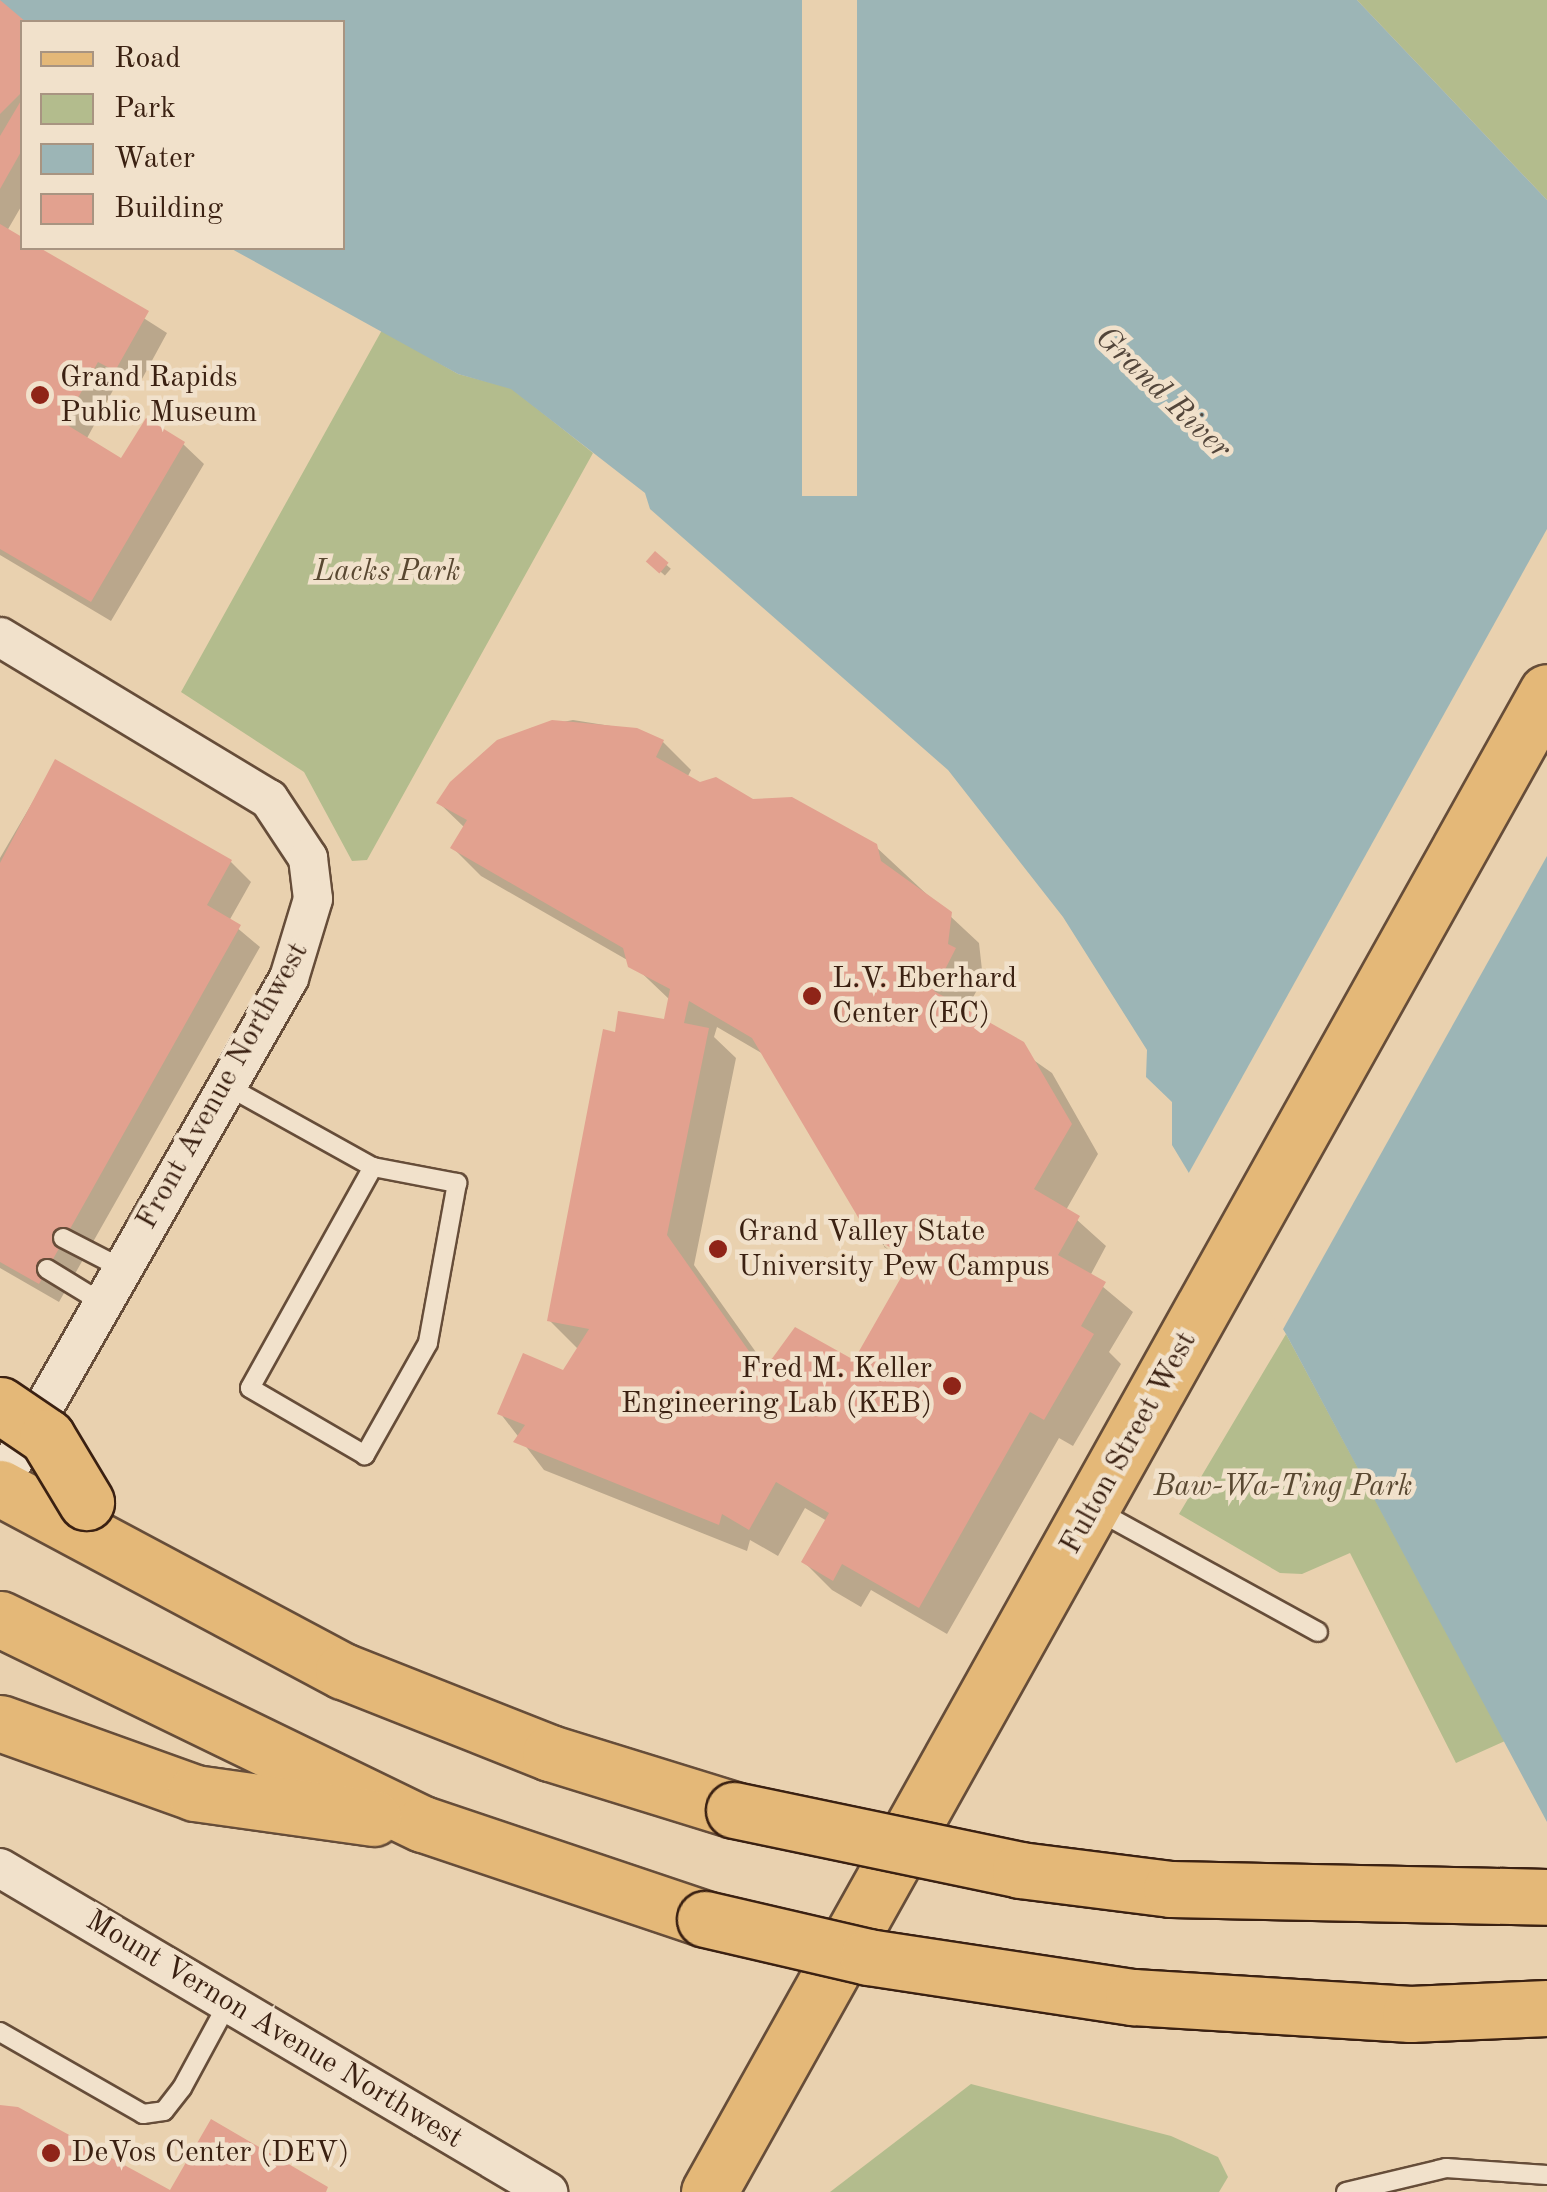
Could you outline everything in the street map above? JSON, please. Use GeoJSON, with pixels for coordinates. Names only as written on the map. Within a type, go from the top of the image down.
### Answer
{"type":"FeatureCollection","features":[{"type":"Feature","properties":{"kind":"main road","name":"Fulton Street West"},"geometry":{"type":"LineString","coordinates":[[709,2192],[1547,692]]}},
{"type":"Feature","properties":{"kind":"main road"},"geometry":{"type":"LineString","coordinates":[[0,1406],[46,1437],[79,1515],[118,1555],[457,1720],[734,1810],[984,1864],[1171,1889],[1547,1897]]}},
{"type":"Feature","properties":{"kind":"main road"},"geometry":{"type":"LineString","coordinates":[[0,1486],[79,1515]]}},
{"type":"Feature","properties":{"kind":"main road"},"geometry":{"type":"LineString","coordinates":[[8,1624],[422,1824],[706,1919],[868,1958],[1132,1997],[1410,2014],[1547,2008]]}},
{"type":"Feature","properties":{"kind":"main road"},"geometry":{"type":"LineString","coordinates":[[0,1723],[195,1793],[422,1824]]}},
{"type":"Feature","properties":{"kind":"street","name":"Front Avenue Northwest"},"geometry":{"type":"LineString","coordinates":[[0,637],[236,774],[294,829],[310,872],[306,938],[228,1088],[101,1302],[0,1486]]}},
{"type":"Feature","properties":{"kind":"street","name":"Mount Vernon Avenue Northwest"},"geometry":{"type":"LineString","coordinates":[[0,1868],[548,2192]]}},
{"type":"Feature","properties":{"kind":"lane"},"geometry":{"type":"LineString","coordinates":[[228,1088],[373,1168],[457,1184],[428,1342],[364,1455],[250,1388],[373,1168]]}},
{"type":"Feature","properties":{"kind":"lane"},"geometry":{"type":"LineString","coordinates":[[64,1238],[121,1268]]}},
{"type":"Feature","properties":{"kind":"lane"},"geometry":{"type":"LineString","coordinates":[[47,1269],[101,1302]]}},
{"type":"Feature","properties":{"kind":"lane"},"geometry":{"type":"LineString","coordinates":[[1093,1508],[1318,1632]]}},
{"type":"Feature","properties":{"kind":"lane"},"geometry":{"type":"LineString","coordinates":[[0,2032],[143,2114],[164,2111],[182,2088],[228,2003]]}},
{"type":"Feature","properties":{"kind":"lane"},"geometry":{"type":"LineString","coordinates":[[1346,2192],[1446,2168],[1547,2174]]}},
{"type":"Feature","properties":{"kind":"green space"},"geometry":{"type":"Polygon","coordinates":[[[1357,0],[1547,0],[1547,200],[1357,0]]]}},
{"type":"Feature","properties":{"kind":"green space","name":"Lacks Park"},"geometry":{"type":"Polygon","coordinates":[[[382,330],[458,374],[511,388],[593,453],[367,860],[352,861],[304,772],[181,692],[382,330]]]}},
{"type":"Feature","properties":{"kind":"green space","name":"Baw-Wa-Ting Park"},"geometry":{"type":"Polygon","coordinates":[[[1286,1334],[1505,1741],[1456,1763],[1350,1553],[1302,1574],[1280,1573],[1179,1514],[1286,1334]]]}},
{"type":"Feature","properties":{"kind":"green space"},"geometry":{"type":"Polygon","coordinates":[[[971,2084],[1171,2136],[1218,2157],[1228,2177],[1219,2192],[830,2192],[971,2084]]]}},
{"type":"Feature","properties":{"kind":"water","name":"Grand River"},"geometry":{"type":"Polygon","coordinates":[[[0,0],[1357,0],[1547,200],[1547,1822],[1286,1334],[1172,1145],[1172,1102],[1146,1077],[1147,1050],[1063,917],[948,770],[650,509],[645,493],[511,389],[458,374],[234,250],[345,250],[345,20],[20,20],[20,86],[0,76],[0,0]]]}},
{"type":"Feature","properties":{"kind":"pier"},"geometry":{"type":"Polygon","coordinates":[[[802,0],[857,0],[857,496],[802,496],[802,0]]]}},
{"type":"Feature","properties":{"kind":"pier"},"geometry":{"type":"Polygon","coordinates":[[[1547,529],[1547,856],[1282,1331],[1186,1178],[1547,529]]]}},
{"type":"Feature","properties":{"kind":"building"},"geometry":{"type":"Polygon","coordinates":[[[0,0],[24,20],[20,20],[20,94],[0,114],[0,0]]]}},
{"type":"Feature","properties":{"kind":"building"},"geometry":{"type":"Polygon","coordinates":[[[20,102],[20,154],[0,189],[0,136],[20,102]]]}},
{"type":"Feature","properties":{"kind":"building","name":"Grand Rapids Public Museum"},"geometry":{"type":"Polygon","coordinates":[[[0,224],[20,236],[20,250],[43,250],[149,311],[115,371],[98,362],[64,423],[121,458],[146,418],[185,442],[91,602],[0,549],[0,224]]]}},
{"type":"Feature","properties":{"kind":"building"},"geometry":{"type":"Polygon","coordinates":[[[655,551],[669,563],[659,573],[646,562],[655,551]]]}},
{"type":"Feature","properties":{"kind":"building"},"geometry":{"type":"Polygon","coordinates":[[[552,720],[637,728],[664,740],[656,757],[700,782],[716,777],[753,799],[792,797],[877,844],[881,861],[952,912],[948,944],[956,948],[934,991],[1024,1042],[1072,1124],[1034,1189],[1080,1216],[1058,1255],[1106,1282],[1081,1326],[1094,1334],[1044,1420],[1030,1412],[919,1608],[842,1564],[833,1581],[801,1562],[829,1513],[776,1482],[749,1530],[722,1514],[719,1525],[513,1442],[525,1425],[497,1414],[523,1353],[563,1370],[589,1329],[547,1321],[603,1029],[615,1032],[618,1011],[664,1019],[670,989],[628,967],[623,948],[450,848],[467,820],[436,803],[450,782],[497,740],[552,720]],[[689,1001],[684,1023],[709,1028],[667,1235],[763,1371],[795,1327],[854,1360],[911,1260],[868,1234],[752,1038],[689,1001]]]}},
{"type":"Feature","properties":{"kind":"building"},"geometry":{"type":"Polygon","coordinates":[[[55,759],[232,860],[207,905],[241,925],[39,1284],[0,1262],[0,863],[55,759]]]}},
{"type":"Feature","properties":{"kind":"building","name":"DeVos Center (DEV)"},"geometry":{"type":"Polygon","coordinates":[[[0,2105],[18,2107],[170,2190],[211,2119],[328,2187],[326,2192],[0,2192],[0,2105]]]}},
{"type":"Feature","properties":{"kind":"place","name":"Grand Rapids Public Museum"},"geometry":{"type":"Point","coordinates":[40,395]}},
{"type":"Feature","properties":{"kind":"place","name":"L.V. Eberhard Center (EC)"},"geometry":{"type":"Point","coordinates":[812,996]}},
{"type":"Feature","properties":{"kind":"place","name":"Grand Valley State University Pew Campus"},"geometry":{"type":"Point","coordinates":[718,1249]}},
{"type":"Feature","properties":{"kind":"place","name":"Fred M. Keller Engineering Lab (KEB)"},"geometry":{"type":"Point","coordinates":[952,1386]}},
{"type":"Feature","properties":{"kind":"place","name":"DeVos Center (DEV)"},"geometry":{"type":"Point","coordinates":[51,2153]}}]}
